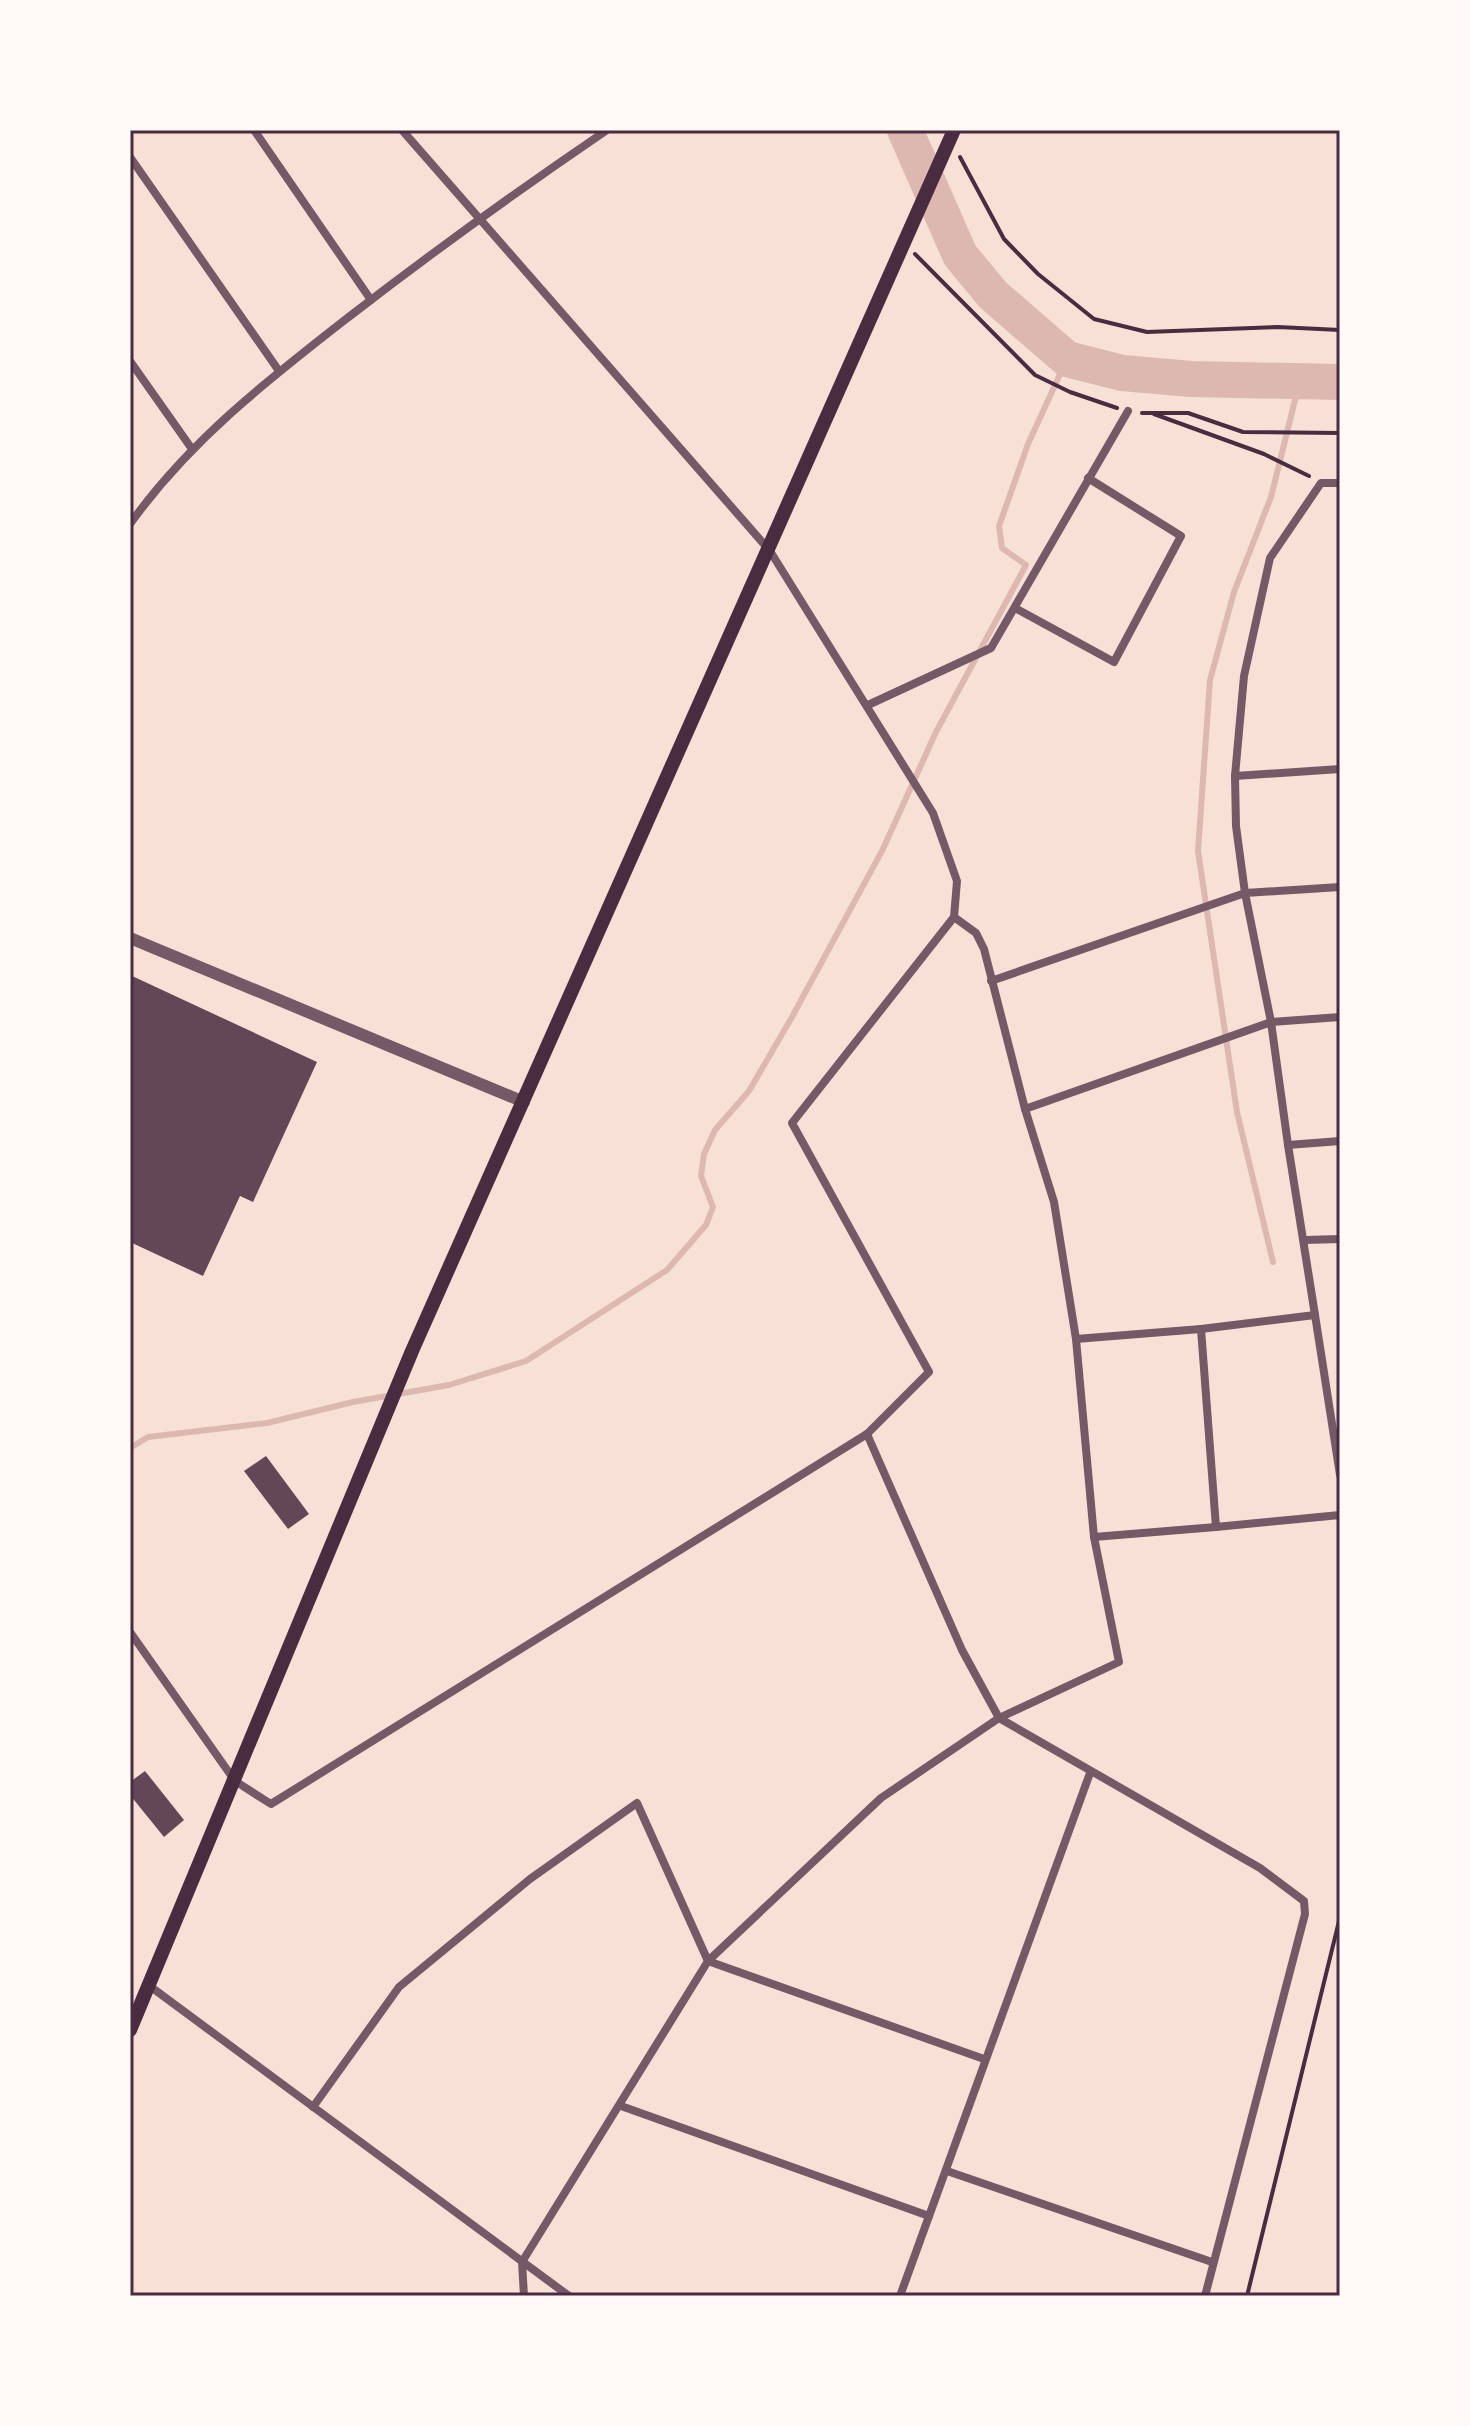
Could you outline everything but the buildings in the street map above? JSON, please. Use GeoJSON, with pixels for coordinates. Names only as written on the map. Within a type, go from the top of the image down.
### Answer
{"type":"FeatureCollection","features":[{"type":"Feature","properties":{"kind":"main road"},"geometry":{"type":"LineString","coordinates":[[130,2030],[151,1987],[412,1351],[770,551],[952,134]]}},
{"type":"Feature","properties":{"kind":"street"},"geometry":{"type":"LineString","coordinates":[[254,130],[371,300]]}},
{"type":"Feature","properties":{"kind":"street"},"geometry":{"type":"LineString","coordinates":[[130,1632],[235,1781],[271,1804],[867,1434],[929,1372],[792,1123],[954,917],[957,881],[941,831],[868,705],[770,551],[402,130]]}},
{"type":"Feature","properties":{"kind":"street"},"geometry":{"type":"LineString","coordinates":[[130,524],[192,449],[279,371],[478,217],[607,130]]}},
{"type":"Feature","properties":{"kind":"street"},"geometry":{"type":"LineString","coordinates":[[130,157],[279,371]]}},
{"type":"Feature","properties":{"kind":"street"},"geometry":{"type":"LineString","coordinates":[[130,361],[192,449]]}},
{"type":"Feature","properties":{"kind":"street"},"geometry":{"type":"LineString","coordinates":[[868,705],[991,648],[1128,411]]}},
{"type":"Feature","properties":{"kind":"street"},"geometry":{"type":"LineString","coordinates":[[1015,608],[1114,662],[1181,536],[1088,478]]}},
{"type":"Feature","properties":{"kind":"street"},"geometry":{"type":"LineString","coordinates":[[1340,483],[1321,483],[1270,558],[1244,676],[1235,776],[1236,826],[1245,893],[1271,1022],[1340,1475]]}},
{"type":"Feature","properties":{"kind":"street"},"geometry":{"type":"LineString","coordinates":[[1235,776],[1340,769]]}},
{"type":"Feature","properties":{"kind":"street"},"geometry":{"type":"LineString","coordinates":[[991,981],[1245,893],[1340,887]]}},
{"type":"Feature","properties":{"kind":"street"},"geometry":{"type":"LineString","coordinates":[[524,2296],[522,2262],[708,1961],[881,1798],[999,1718],[1119,1662],[1094,1537],[1076,1339],[1054,1202],[976,933],[954,917]]}},
{"type":"Feature","properties":{"kind":"street"},"geometry":{"type":"LineString","coordinates":[[130,938],[524,1102]]}},
{"type":"Feature","properties":{"kind":"street"},"geometry":{"type":"LineString","coordinates":[[1025,1109],[1271,1022],[1340,1017]]}},
{"type":"Feature","properties":{"kind":"street"},"geometry":{"type":"LineString","coordinates":[[1288,1145],[1340,1141]]}},
{"type":"Feature","properties":{"kind":"street"},"geometry":{"type":"LineString","coordinates":[[1305,1240],[1340,1239]]}},
{"type":"Feature","properties":{"kind":"street"},"geometry":{"type":"LineString","coordinates":[[1076,1339],[1201,1329],[1315,1315]]}},
{"type":"Feature","properties":{"kind":"street"},"geometry":{"type":"LineString","coordinates":[[1201,1329],[1216,1527]]}},
{"type":"Feature","properties":{"kind":"street"},"geometry":{"type":"LineString","coordinates":[[867,1434],[962,1650],[999,1718],[1260,1868],[1304,1901],[1305,1914],[1205,2296]]}},
{"type":"Feature","properties":{"kind":"street"},"geometry":{"type":"LineString","coordinates":[[1094,1537],[1340,1515]]}},
{"type":"Feature","properties":{"kind":"street"},"geometry":{"type":"LineString","coordinates":[[900,2296],[1090,1773]]}},
{"type":"Feature","properties":{"kind":"street"},"geometry":{"type":"LineString","coordinates":[[313,2107],[399,1987],[530,1879],[637,1803],[708,1961],[984,2059]]}},
{"type":"Feature","properties":{"kind":"street"},"geometry":{"type":"LineString","coordinates":[[151,1987],[569,2296]]}},
{"type":"Feature","properties":{"kind":"street"},"geometry":{"type":"LineString","coordinates":[[621,2106],[929,2216]]}},
{"type":"Feature","properties":{"kind":"street"},"geometry":{"type":"LineString","coordinates":[[947,2171],[1212,2262]]}},
{"type":"Feature","properties":{"kind":"path"},"geometry":{"type":"LineString","coordinates":[[952,134],[1004,239],[1038,274],[1094,319],[1147,332],[1278,327],[1340,330]]}},
{"type":"Feature","properties":{"kind":"path"},"geometry":{"type":"LineString","coordinates":[[901,249],[1035,375],[1070,392],[1128,411],[1188,413],[1243,432],[1340,433]]}},
{"type":"Feature","properties":{"kind":"path"},"geometry":{"type":"LineString","coordinates":[[1152,413],[1264,454],[1321,483]]}},
{"type":"Feature","properties":{"kind":"path"},"geometry":{"type":"LineString","coordinates":[[1247,2296],[1340,1917]]}},
{"type":"Feature","properties":{"kind":"waterway"},"geometry":{"type":"LineString","coordinates":[[905,130],[960,255],[993,295],[1067,359],[1122,373],[1191,379],[1340,382]]}},
{"type":"Feature","properties":{"kind":"waterway"},"geometry":{"type":"LineString","coordinates":[[130,1448],[148,1437],[267,1423],[353,1402],[449,1385],[526,1361],[667,1270],[706,1225],[713,1207],[701,1176],[704,1154],[715,1130],[749,1091],[792,1017],[883,849],[936,732],[1026,565],[1002,548],[999,526],[1028,444],[1067,359]]}},
{"type":"Feature","properties":{"kind":"waterway"},"geometry":{"type":"LineString","coordinates":[[1273,1262],[1237,1112],[1198,851],[1210,680],[1234,592],[1271,497],[1299,384]]}}]}
